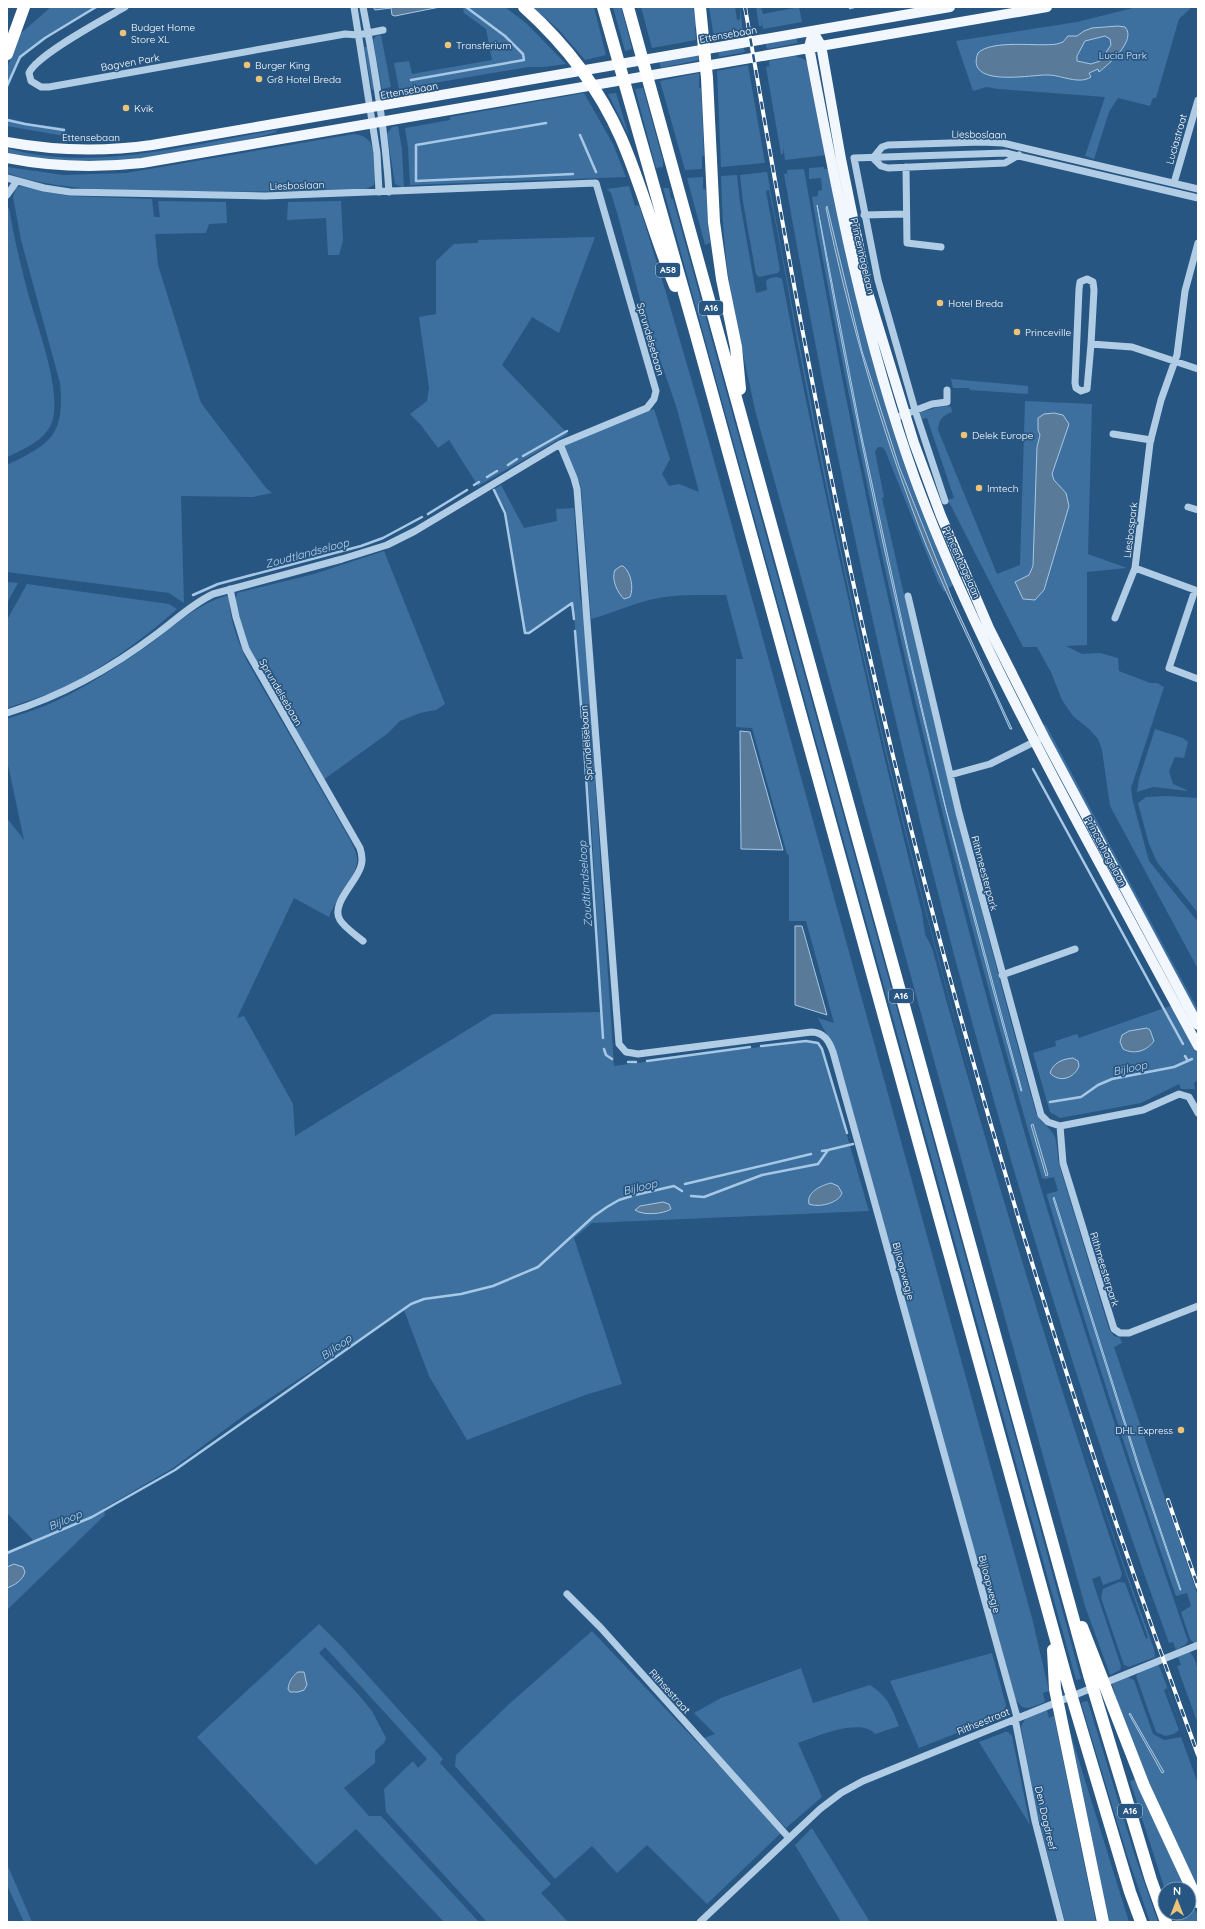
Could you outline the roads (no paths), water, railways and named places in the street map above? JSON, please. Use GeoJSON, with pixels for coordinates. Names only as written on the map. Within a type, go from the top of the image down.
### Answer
{"type":"FeatureCollection","features":[{"type":"Feature","properties":{"kind":"highway"},"geometry":{"type":"LineString","coordinates":[[7,54],[24,7]]}},
{"type":"Feature","properties":{"kind":"highway"},"geometry":{"type":"LineString","coordinates":[[7,31],[33,7]]}},
{"type":"Feature","properties":{"kind":"highway","name":"A58"},"geometry":{"type":"LineString","coordinates":[[524,7],[572,59],[587,78],[607,110],[633,168],[661,252],[696,335]]}},
{"type":"Feature","properties":{"kind":"highway","name":"A16"},"geometry":{"type":"LineString","coordinates":[[603,7],[696,335],[1074,1708],[1130,1892],[1141,1922]]}},
{"type":"Feature","properties":{"kind":"highway","name":"A16"},"geometry":{"type":"LineString","coordinates":[[628,7],[1060,1574],[1094,1673],[1108,1695],[1144,1786],[1198,1902]]}},
{"type":"Feature","properties":{"kind":"highway","name":"A16"},"geometry":{"type":"LineString","coordinates":[[700,7],[707,78],[714,222],[722,279],[736,347],[742,418]]}},
{"type":"Feature","properties":{"kind":"highway","name":"A16"},"geometry":{"type":"LineString","coordinates":[[1052,1627],[1055,1689],[1103,1922]]}},
{"type":"Feature","properties":{"kind":"highway","name":"A16"},"geometry":{"type":"LineString","coordinates":[[1094,1673],[1096,1699],[1151,1880],[1166,1922]]}},
{"type":"Feature","properties":{"kind":"main road","name":"Ettensebaan"},"geometry":{"type":"LineString","coordinates":[[7,142],[60,149],[123,149],[227,134],[950,7]]}},
{"type":"Feature","properties":{"kind":"main road"},"geometry":{"type":"LineString","coordinates":[[7,158],[68,166],[120,165],[165,159],[1047,7]]}},
{"type":"Feature","properties":{"kind":"main road"},"geometry":{"type":"LineString","coordinates":[[813,32],[821,45]]}},
{"type":"Feature","properties":{"kind":"main road"},"geometry":{"type":"LineString","coordinates":[[809,47],[813,32]]}},
{"type":"Feature","properties":{"kind":"main road","name":"Princenhagelaan"},"geometry":{"type":"LineString","coordinates":[[821,45],[841,159],[869,296],[900,416],[931,520],[957,582],[1034,742],[1198,1046]]}},
{"type":"Feature","properties":{"kind":"main road","name":"Princenhagelaan"},"geometry":{"type":"LineString","coordinates":[[809,47],[844,231],[864,313],[900,416],[970,587],[989,628],[1044,737],[1198,1025]]}},
{"type":"Feature","properties":{"kind":"street","name":"Bagven Park"},"geometry":{"type":"LineString","coordinates":[[125,7],[73,38],[35,64],[29,73],[31,81],[41,87],[47,87],[345,34],[368,33],[383,30]]}},
{"type":"Feature","properties":{"kind":"street"},"geometry":{"type":"LineString","coordinates":[[354,7],[358,34],[375,108]]}},
{"type":"Feature","properties":{"kind":"street"},"geometry":{"type":"LineString","coordinates":[[363,7],[368,33],[375,108],[379,192]]}},
{"type":"Feature","properties":{"kind":"street","name":"Luciastraat"},"geometry":{"type":"LineString","coordinates":[[1174,183],[1198,100]]}},
{"type":"Feature","properties":{"kind":"street"},"geometry":{"type":"LineString","coordinates":[[376,122],[387,162],[389,192]]}},
{"type":"Feature","properties":{"kind":"street","name":"Liesboslaan"},"geometry":{"type":"LineString","coordinates":[[873,158],[882,147],[888,145],[988,142],[1012,145],[1198,189]]}},
{"type":"Feature","properties":{"kind":"street","name":"Liesboslaan"},"geometry":{"type":"LineString","coordinates":[[854,158],[994,152],[1018,155],[1198,198]]}},
{"type":"Feature","properties":{"kind":"street","name":"Liesboslaan"},"geometry":{"type":"LineString","coordinates":[[873,158],[885,167],[906,167],[1005,163],[1018,155]]}},
{"type":"Feature","properties":{"kind":"street","name":"Princenhagelaan"},"geometry":{"type":"LineString","coordinates":[[854,158],[864,216],[878,280],[915,410],[945,501]]}},
{"type":"Feature","properties":{"kind":"street"},"geometry":{"type":"LineString","coordinates":[[1086,171],[1088,163]]}},
{"type":"Feature","properties":{"kind":"street"},"geometry":{"type":"LineString","coordinates":[[906,167],[906,243],[941,247]]}},
{"type":"Feature","properties":{"kind":"street"},"geometry":{"type":"LineString","coordinates":[[1132,182],[1134,174]]}},
{"type":"Feature","properties":{"kind":"street","name":"Liesboslaan"},"geometry":{"type":"LineString","coordinates":[[7,178],[17,182],[44,188],[92,193],[265,196],[596,183]]}},
{"type":"Feature","properties":{"kind":"street"},"geometry":{"type":"LineString","coordinates":[[7,195],[17,182]]}},
{"type":"Feature","properties":{"kind":"street","name":"Sprundelsebaan"},"geometry":{"type":"LineString","coordinates":[[7,713],[51,698],[80,684],[158,633],[199,601],[230,589],[342,559],[387,545],[415,531],[560,444],[648,408],[654,399],[656,392],[596,183]]}},
{"type":"Feature","properties":{"kind":"street"},"geometry":{"type":"LineString","coordinates":[[864,216],[906,214]]}},
{"type":"Feature","properties":{"kind":"street","name":"Liesbospark"},"geometry":{"type":"LineString","coordinates":[[1115,618],[1135,568],[1151,440],[1161,400],[1174,360],[1179,339],[1185,291],[1198,243]]}},
{"type":"Feature","properties":{"kind":"street"},"geometry":{"type":"LineString","coordinates":[[1087,279],[1093,282],[1094,290],[1091,344],[1089,382],[1087,389],[1081,392],[1076,388],[1075,383],[1079,289],[1080,282],[1087,279]]}},
{"type":"Feature","properties":{"kind":"street"},"geometry":{"type":"LineString","coordinates":[[1091,344],[1132,347],[1198,368]]}},
{"type":"Feature","properties":{"kind":"street"},"geometry":{"type":"LineString","coordinates":[[900,416],[932,404],[947,402],[947,390]]}},
{"type":"Feature","properties":{"kind":"street"},"geometry":{"type":"LineString","coordinates":[[1113,434],[1151,440]]}},
{"type":"Feature","properties":{"kind":"street","name":"Sprundelsebaan"},"geometry":{"type":"LineString","coordinates":[[560,444],[577,489],[619,1044]]}},
{"type":"Feature","properties":{"kind":"street"},"geometry":{"type":"LineString","coordinates":[[1188,507],[1198,510]]}},
{"type":"Feature","properties":{"kind":"street"},"geometry":{"type":"LineString","coordinates":[[1135,568],[1197,590],[1170,668],[1198,678]]}},
{"type":"Feature","properties":{"kind":"street","name":"Sprundelsebaan"},"geometry":{"type":"LineString","coordinates":[[230,589],[236,617],[246,649],[360,848],[362,859],[361,866],[341,901],[338,916],[343,924],[363,941]]}},
{"type":"Feature","properties":{"kind":"street","name":"Rithmeesterpark"},"geometry":{"type":"LineString","coordinates":[[908,596],[950,775],[1002,975],[1040,1112],[1048,1122],[1060,1126],[1063,1163],[1114,1329],[1123,1334],[1129,1333],[1198,1306]]}},
{"type":"Feature","properties":{"kind":"street"},"geometry":{"type":"LineString","coordinates":[[950,775],[990,764],[1044,737]]}},
{"type":"Feature","properties":{"kind":"street"},"geometry":{"type":"LineString","coordinates":[[1002,975],[1074,949]]}},
{"type":"Feature","properties":{"kind":"street","name":"Bijloopwegje"},"geometry":{"type":"LineString","coordinates":[[619,1044],[626,1052],[638,1054],[811,1032],[820,1034],[828,1041],[833,1052],[1016,1718]]}},
{"type":"Feature","properties":{"kind":"street"},"geometry":{"type":"LineString","coordinates":[[1060,1126],[1143,1110],[1179,1094],[1189,1097],[1198,1113]]}},
{"type":"Feature","properties":{"kind":"street","name":"Rithsestraat"},"geometry":{"type":"LineString","coordinates":[[567,1594],[601,1628],[789,1838]]}},
{"type":"Feature","properties":{"kind":"street","name":"Rithsestraat"},"geometry":{"type":"LineString","coordinates":[[700,1922],[789,1838],[836,1797],[863,1781],[1198,1645]]}},
{"type":"Feature","properties":{"kind":"street","name":"Den Dogdreef"},"geometry":{"type":"LineString","coordinates":[[1016,1718],[1035,1821],[1061,1922]]}},
{"type":"Feature","properties":{"kind":"waterway"},"geometry":{"type":"LineString","coordinates":[[7,86],[20,57],[45,38],[96,7]]}},
{"type":"Feature","properties":{"kind":"waterway"},"geometry":{"type":"LineString","coordinates":[[411,80],[524,60],[523,54],[505,36],[466,7]]}},
{"type":"Feature","properties":{"kind":"waterway"},"geometry":{"type":"LineString","coordinates":[[850,8],[854,7]]}},
{"type":"Feature","properties":{"kind":"waterway"},"geometry":{"type":"LineString","coordinates":[[7,120],[64,130]]}},
{"type":"Feature","properties":{"kind":"waterway"},"geometry":{"type":"LineString","coordinates":[[546,123],[416,145],[416,181],[573,174]]}},
{"type":"Feature","properties":{"kind":"waterway"},"geometry":{"type":"LineString","coordinates":[[580,135],[596,172]]}},
{"type":"Feature","properties":{"kind":"waterway"},"geometry":{"type":"LineString","coordinates":[[523,456],[567,431]]}},
{"type":"Feature","properties":{"kind":"waterway"},"geometry":{"type":"LineString","coordinates":[[508,465],[517,459]]}},
{"type":"Feature","properties":{"kind":"waterway"},"geometry":{"type":"LineString","coordinates":[[487,477],[497,471]]}},
{"type":"Feature","properties":{"kind":"waterway","name":"Zoudtlandseloop"},"geometry":{"type":"LineString","coordinates":[[474,485],[479,482]]}},
{"type":"Feature","properties":{"kind":"waterway","name":"Zoudtlandseloop"},"geometry":{"type":"LineString","coordinates":[[428,514],[467,490]]}},
{"type":"Feature","properties":{"kind":"waterway","name":"Zoudtlandseloop"},"geometry":{"type":"LineString","coordinates":[[494,490],[505,513],[525,633],[529,633],[572,603],[574,619]]}},
{"type":"Feature","properties":{"kind":"waterway","name":"Zoudtlandseloop"},"geometry":{"type":"LineString","coordinates":[[193,595],[218,584],[361,546],[383,538],[422,517]]}},
{"type":"Feature","properties":{"kind":"waterway","name":"Zoudtlandseloop"},"geometry":{"type":"LineString","coordinates":[[575,631],[582,718]]}},
{"type":"Feature","properties":{"kind":"waterway","name":"Zoudtlandseloop"},"geometry":{"type":"LineString","coordinates":[[583,730],[603,1038]]}},
{"type":"Feature","properties":{"kind":"waterway"},"geometry":{"type":"LineString","coordinates":[[1033,769],[1183,1044]]}},
{"type":"Feature","properties":{"kind":"waterway","name":"Zoudtlandseloop"},"geometry":{"type":"LineString","coordinates":[[761,1046],[806,1041],[818,1043],[822,1049],[847,1133]]}},
{"type":"Feature","properties":{"kind":"waterway","name":"Zoudtlandseloop"},"geometry":{"type":"LineString","coordinates":[[647,1061],[750,1047]]}},
{"type":"Feature","properties":{"kind":"waterway","name":"Zoudtlandseloop"},"geometry":{"type":"LineString","coordinates":[[604,1049],[606,1055],[612,1059]]}},
{"type":"Feature","properties":{"kind":"waterway","name":"Bijloop"},"geometry":{"type":"LineString","coordinates":[[1185,1056],[1188,1061]]}},
{"type":"Feature","properties":{"kind":"waterway","name":"Bijloop"},"geometry":{"type":"LineString","coordinates":[[1050,1102],[1081,1097],[1098,1085],[1112,1079],[1174,1067],[1192,1059]]}},
{"type":"Feature","properties":{"kind":"waterway","name":"Zoudtlandseloop"},"geometry":{"type":"LineString","coordinates":[[628,1062],[636,1062]]}},
{"type":"Feature","properties":{"kind":"waterway","name":"Bijloop"},"geometry":{"type":"LineString","coordinates":[[691,1196],[704,1197],[762,1175],[818,1164],[828,1150],[853,1144]]}},
{"type":"Feature","properties":{"kind":"waterway","name":"Bijloop"},"geometry":{"type":"LineString","coordinates":[[822,1151],[828,1150]]}},
{"type":"Feature","properties":{"kind":"waterway"},"geometry":{"type":"LineString","coordinates":[[685,1184],[811,1154]]}},
{"type":"Feature","properties":{"kind":"waterway","name":"Bijloop"},"geometry":{"type":"LineString","coordinates":[[7,1553],[92,1517],[175,1470],[411,1304],[424,1299],[461,1294],[493,1286],[538,1267],[594,1216],[619,1200],[674,1186],[682,1191]]}},
{"type":"Feature","properties":{"kind":"railway"},"geometry":{"type":"LineString","coordinates":[[745,7],[772,166],[832,483],[866,641],[899,782],[935,923],[1014,1203],[1057,1342],[1102,1481],[1198,1755]]}},
{"type":"Feature","properties":{"kind":"railway"},"geometry":{"type":"LineString","coordinates":[[1168,1500],[1198,1587]]}},
{"type":"Feature","properties":{"kind":"place","name":"Budget Home Store XL"},"geometry":{"type":"Point","coordinates":[123,33]}},
{"type":"Feature","properties":{"kind":"place","name":"Transferium"},"geometry":{"type":"Point","coordinates":[448,45]}},
{"type":"Feature","properties":{"kind":"place","name":"Burger King"},"geometry":{"type":"Point","coordinates":[247,65]}},
{"type":"Feature","properties":{"kind":"place","name":"Gr8 Hotel Breda"},"geometry":{"type":"Point","coordinates":[259,79]}},
{"type":"Feature","properties":{"kind":"place","name":"Kvik"},"geometry":{"type":"Point","coordinates":[126,108]}},
{"type":"Feature","properties":{"kind":"place","name":"Hotel Breda"},"geometry":{"type":"Point","coordinates":[940,303]}},
{"type":"Feature","properties":{"kind":"place","name":"Princeville"},"geometry":{"type":"Point","coordinates":[1017,332]}},
{"type":"Feature","properties":{"kind":"place","name":"Delek Europe"},"geometry":{"type":"Point","coordinates":[964,435]}},
{"type":"Feature","properties":{"kind":"place","name":"Imtech"},"geometry":{"type":"Point","coordinates":[979,488]}},
{"type":"Feature","properties":{"kind":"place","name":"DHL Express"},"geometry":{"type":"Point","coordinates":[1181,1430]}},
{"type":"Feature","properties":{"kind":"park label","name":"Lucia Park"},"geometry":{"type":"Point","coordinates":[1123,55]}}]}
